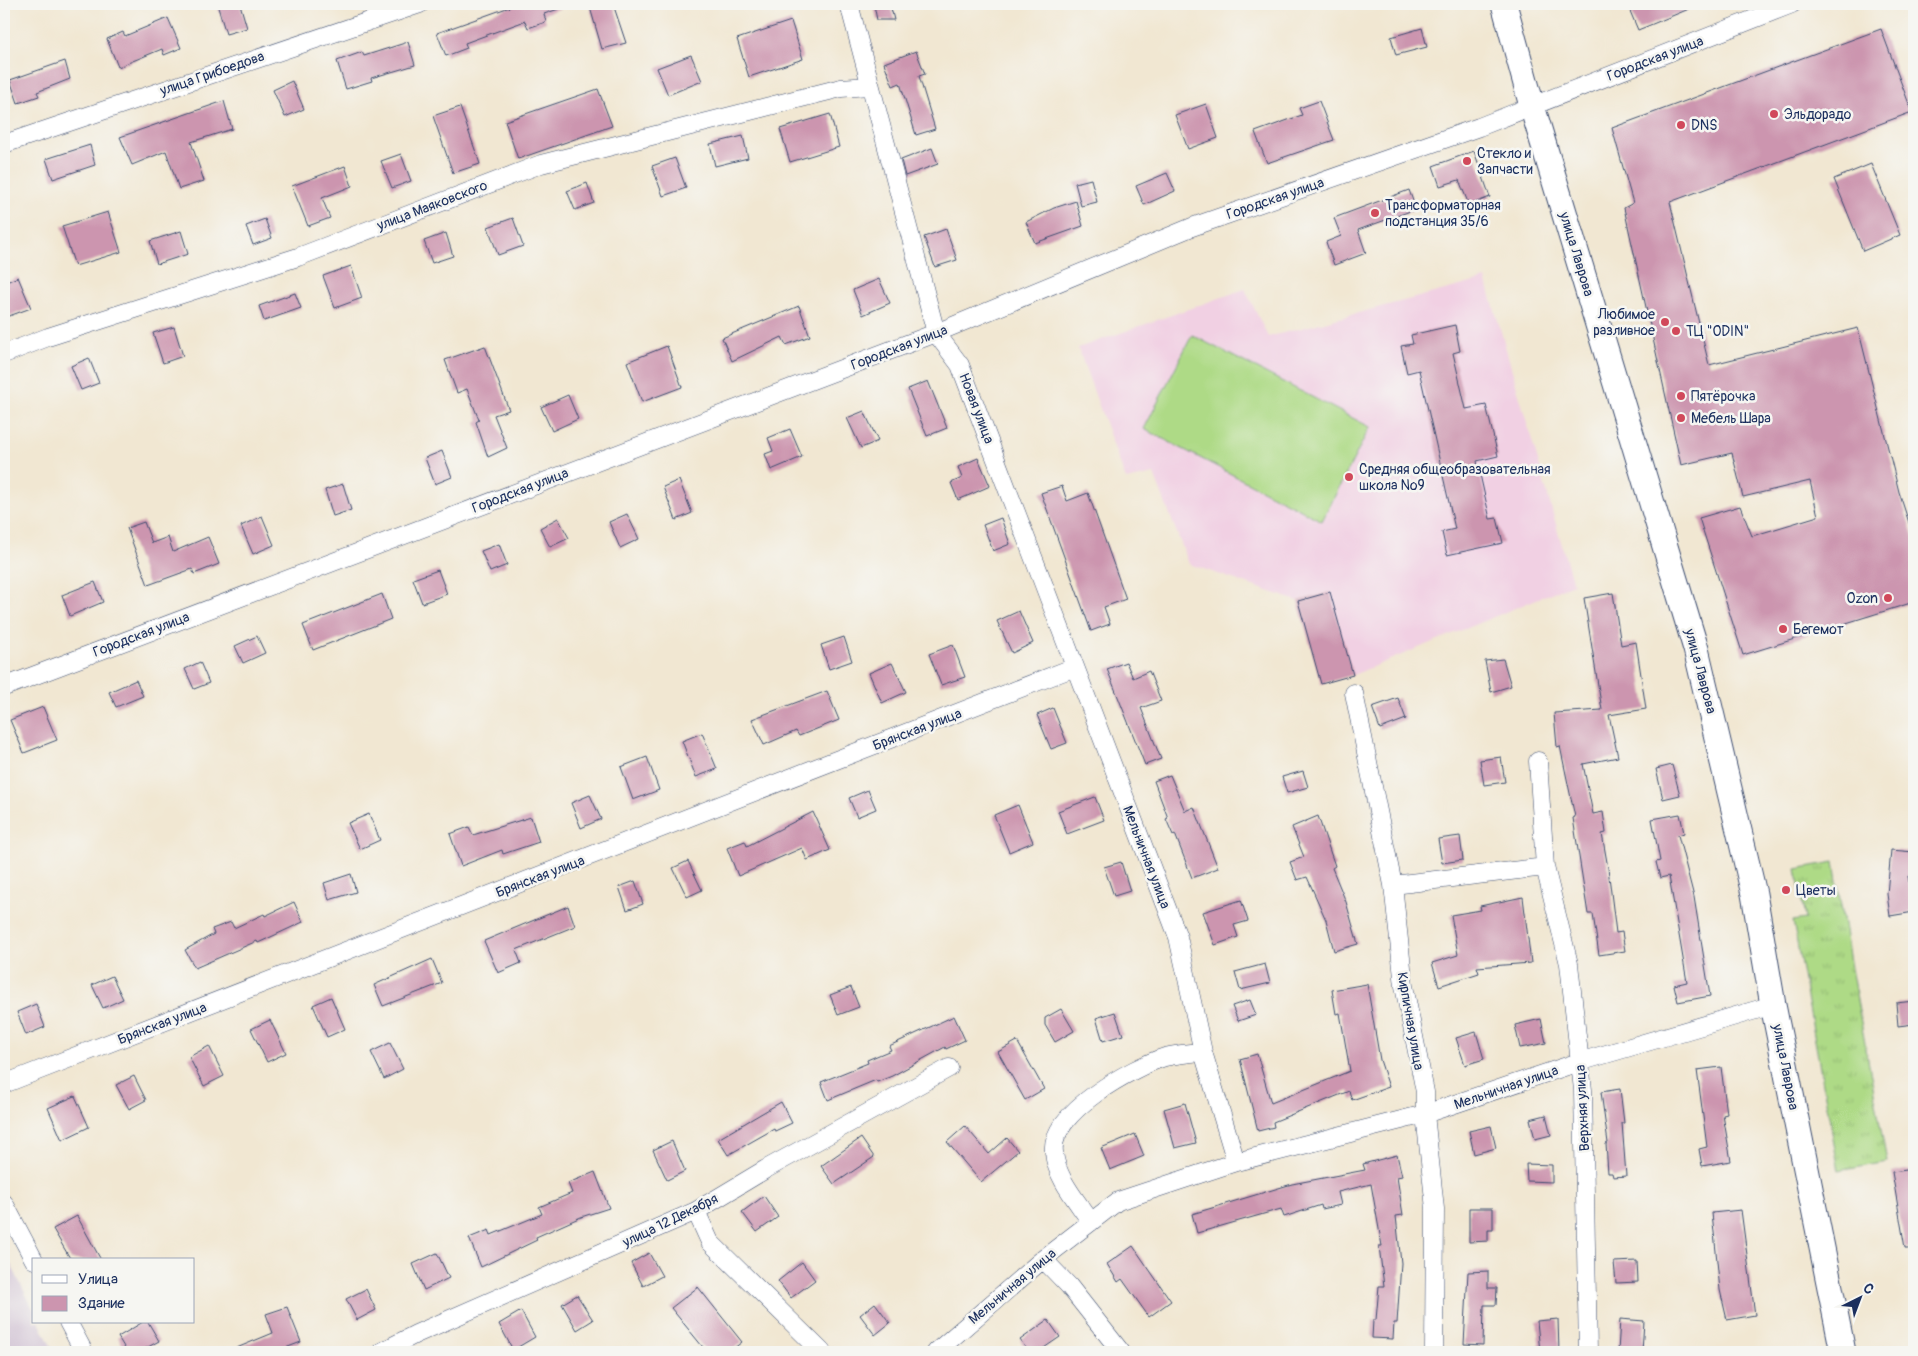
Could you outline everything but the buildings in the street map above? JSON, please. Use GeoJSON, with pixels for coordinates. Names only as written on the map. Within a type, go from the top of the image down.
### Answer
{"type":"FeatureCollection","features":[{"type":"Feature","properties":{"kind":"main road","name":"улица Лаврова"},"geometry":{"type":"LineString","coordinates":[[1504,4],[1532,106],[1696,649],[1752,885],[1843,1352]]}},
{"type":"Feature","properties":{"kind":"street","name":"улица Грибоедова"},"geometry":{"type":"LineString","coordinates":[[4,144],[420,4]]}},
{"type":"Feature","properties":{"kind":"street","name":"Новая улица"},"geometry":{"type":"LineString","coordinates":[[849,4],[869,86],[936,333],[960,365],[1075,667]]}},
{"type":"Feature","properties":{"kind":"street","name":"Городская улица"},"geometry":{"type":"LineString","coordinates":[[4,687],[936,333],[1192,227],[1532,106],[1792,4]]}},
{"type":"Feature","properties":{"kind":"street","name":"улица Маяковского"},"geometry":{"type":"LineString","coordinates":[[4,354],[48,337],[298,257],[541,164],[841,88],[869,86]]}},
{"type":"Feature","properties":{"kind":"street","name":"Мельничная улица"},"geometry":{"type":"LineString","coordinates":[[1075,667],[1178,937],[1203,1052],[1236,1162]]}},
{"type":"Feature","properties":{"kind":"street","name":"Брянская улица"},"geometry":{"type":"LineString","coordinates":[[4,1084],[1075,667]]}},
{"type":"Feature","properties":{"kind":"street","name":"Кирпичная улица"},"geometry":{"type":"LineString","coordinates":[[1354,693],[1393,885],[1404,986],[1425,1092],[1425,1114],[1435,1209],[1434,1352]]}},
{"type":"Feature","properties":{"kind":"street","name":"Верхняя улица"},"geometry":{"type":"LineString","coordinates":[[1538,761],[1544,866],[1568,964],[1582,1090],[1588,1352]]}},
{"type":"Feature","properties":{"kind":"street"},"geometry":{"type":"LineString","coordinates":[[1393,885],[1544,866]]}},
{"type":"Feature","properties":{"kind":"street","name":"Мельничная улица"},"geometry":{"type":"LineString","coordinates":[[936,1352],[1042,1259],[1118,1201],[1236,1162],[1425,1114],[1579,1062],[1774,1005]]}},
{"type":"Feature","properties":{"kind":"street"},"geometry":{"type":"LineString","coordinates":[[1091,1222],[1066,1185],[1056,1163],[1053,1151],[1055,1138],[1083,1102],[1124,1076],[1165,1058],[1203,1052]]}},
{"type":"Feature","properties":{"kind":"street","name":"улица 12 Декабря"},"geometry":{"type":"LineString","coordinates":[[381,1352],[416,1334],[696,1211],[766,1169],[949,1068]]}},
{"type":"Feature","properties":{"kind":"street"},"geometry":{"type":"LineString","coordinates":[[4,1203],[33,1258]]}},
{"type":"Feature","properties":{"kind":"street"},"geometry":{"type":"LineString","coordinates":[[696,1211],[710,1242],[822,1352]]}},
{"type":"Feature","properties":{"kind":"street"},"geometry":{"type":"LineString","coordinates":[[1042,1259],[1069,1286],[1121,1352]]}},
{"type":"Feature","properties":{"kind":"street"},"geometry":{"type":"LineString","coordinates":[[69,1324],[84,1352]]}},
{"type":"Feature","properties":{"kind":"shaded area","name":"Средняя общеобразовательная школа №9"},"geometry":{"type":"Polygon","coordinates":[[[1486,279],[1573,584],[1353,675],[1330,592],[1297,601],[1189,564],[1154,474],[1126,480],[1078,348],[1245,289],[1268,337],[1486,279]]]}},
{"type":"Feature","properties":{"kind":"shaded area"},"geometry":{"type":"Polygon","coordinates":[[[4,1250],[32,1307],[32,1324],[40,1324],[54,1352],[4,1352],[4,1250]]]}},
{"type":"Feature","properties":{"kind":"green space"},"geometry":{"type":"Polygon","coordinates":[[[1192,335],[1370,427],[1322,521],[1144,429],[1192,335]]]}},
{"type":"Feature","properties":{"kind":"green space"},"geometry":{"type":"Polygon","coordinates":[[[1834,862],[1851,968],[1887,1162],[1839,1171],[1793,921],[1805,919],[1796,869],[1834,862]]]}},
{"type":"Feature","properties":{"kind":"place","name":"Эльдорадо"},"geometry":{"type":"Point","coordinates":[1774,114]}},
{"type":"Feature","properties":{"kind":"place","name":"DNS"},"geometry":{"type":"Point","coordinates":[1681,125]}},
{"type":"Feature","properties":{"kind":"place","name":"Стекло и Запчасти"},"geometry":{"type":"Point","coordinates":[1467,161]}},
{"type":"Feature","properties":{"kind":"place","name":"Трансформаторная подстанция 35/6"},"geometry":{"type":"Point","coordinates":[1375,213]}},
{"type":"Feature","properties":{"kind":"place","name":"Любимое разливное"},"geometry":{"type":"Point","coordinates":[1665,322]}},
{"type":"Feature","properties":{"kind":"place","name":"ТЦ \"ODIN\""},"geometry":{"type":"Point","coordinates":[1676,331]}},
{"type":"Feature","properties":{"kind":"place","name":"Пятёрочка"},"geometry":{"type":"Point","coordinates":[1681,396]}},
{"type":"Feature","properties":{"kind":"place","name":"Мебель Шара"},"geometry":{"type":"Point","coordinates":[1681,418]}},
{"type":"Feature","properties":{"kind":"place","name":"Средняя общеобразовательная школа №9"},"geometry":{"type":"Point","coordinates":[1349,477]}},
{"type":"Feature","properties":{"kind":"place","name":"Ozon"},"geometry":{"type":"Point","coordinates":[1888,598]}},
{"type":"Feature","properties":{"kind":"place","name":"Бегемот"},"geometry":{"type":"Point","coordinates":[1783,629]}},
{"type":"Feature","properties":{"kind":"place","name":"Цветы"},"geometry":{"type":"Point","coordinates":[1786,890]}}]}
